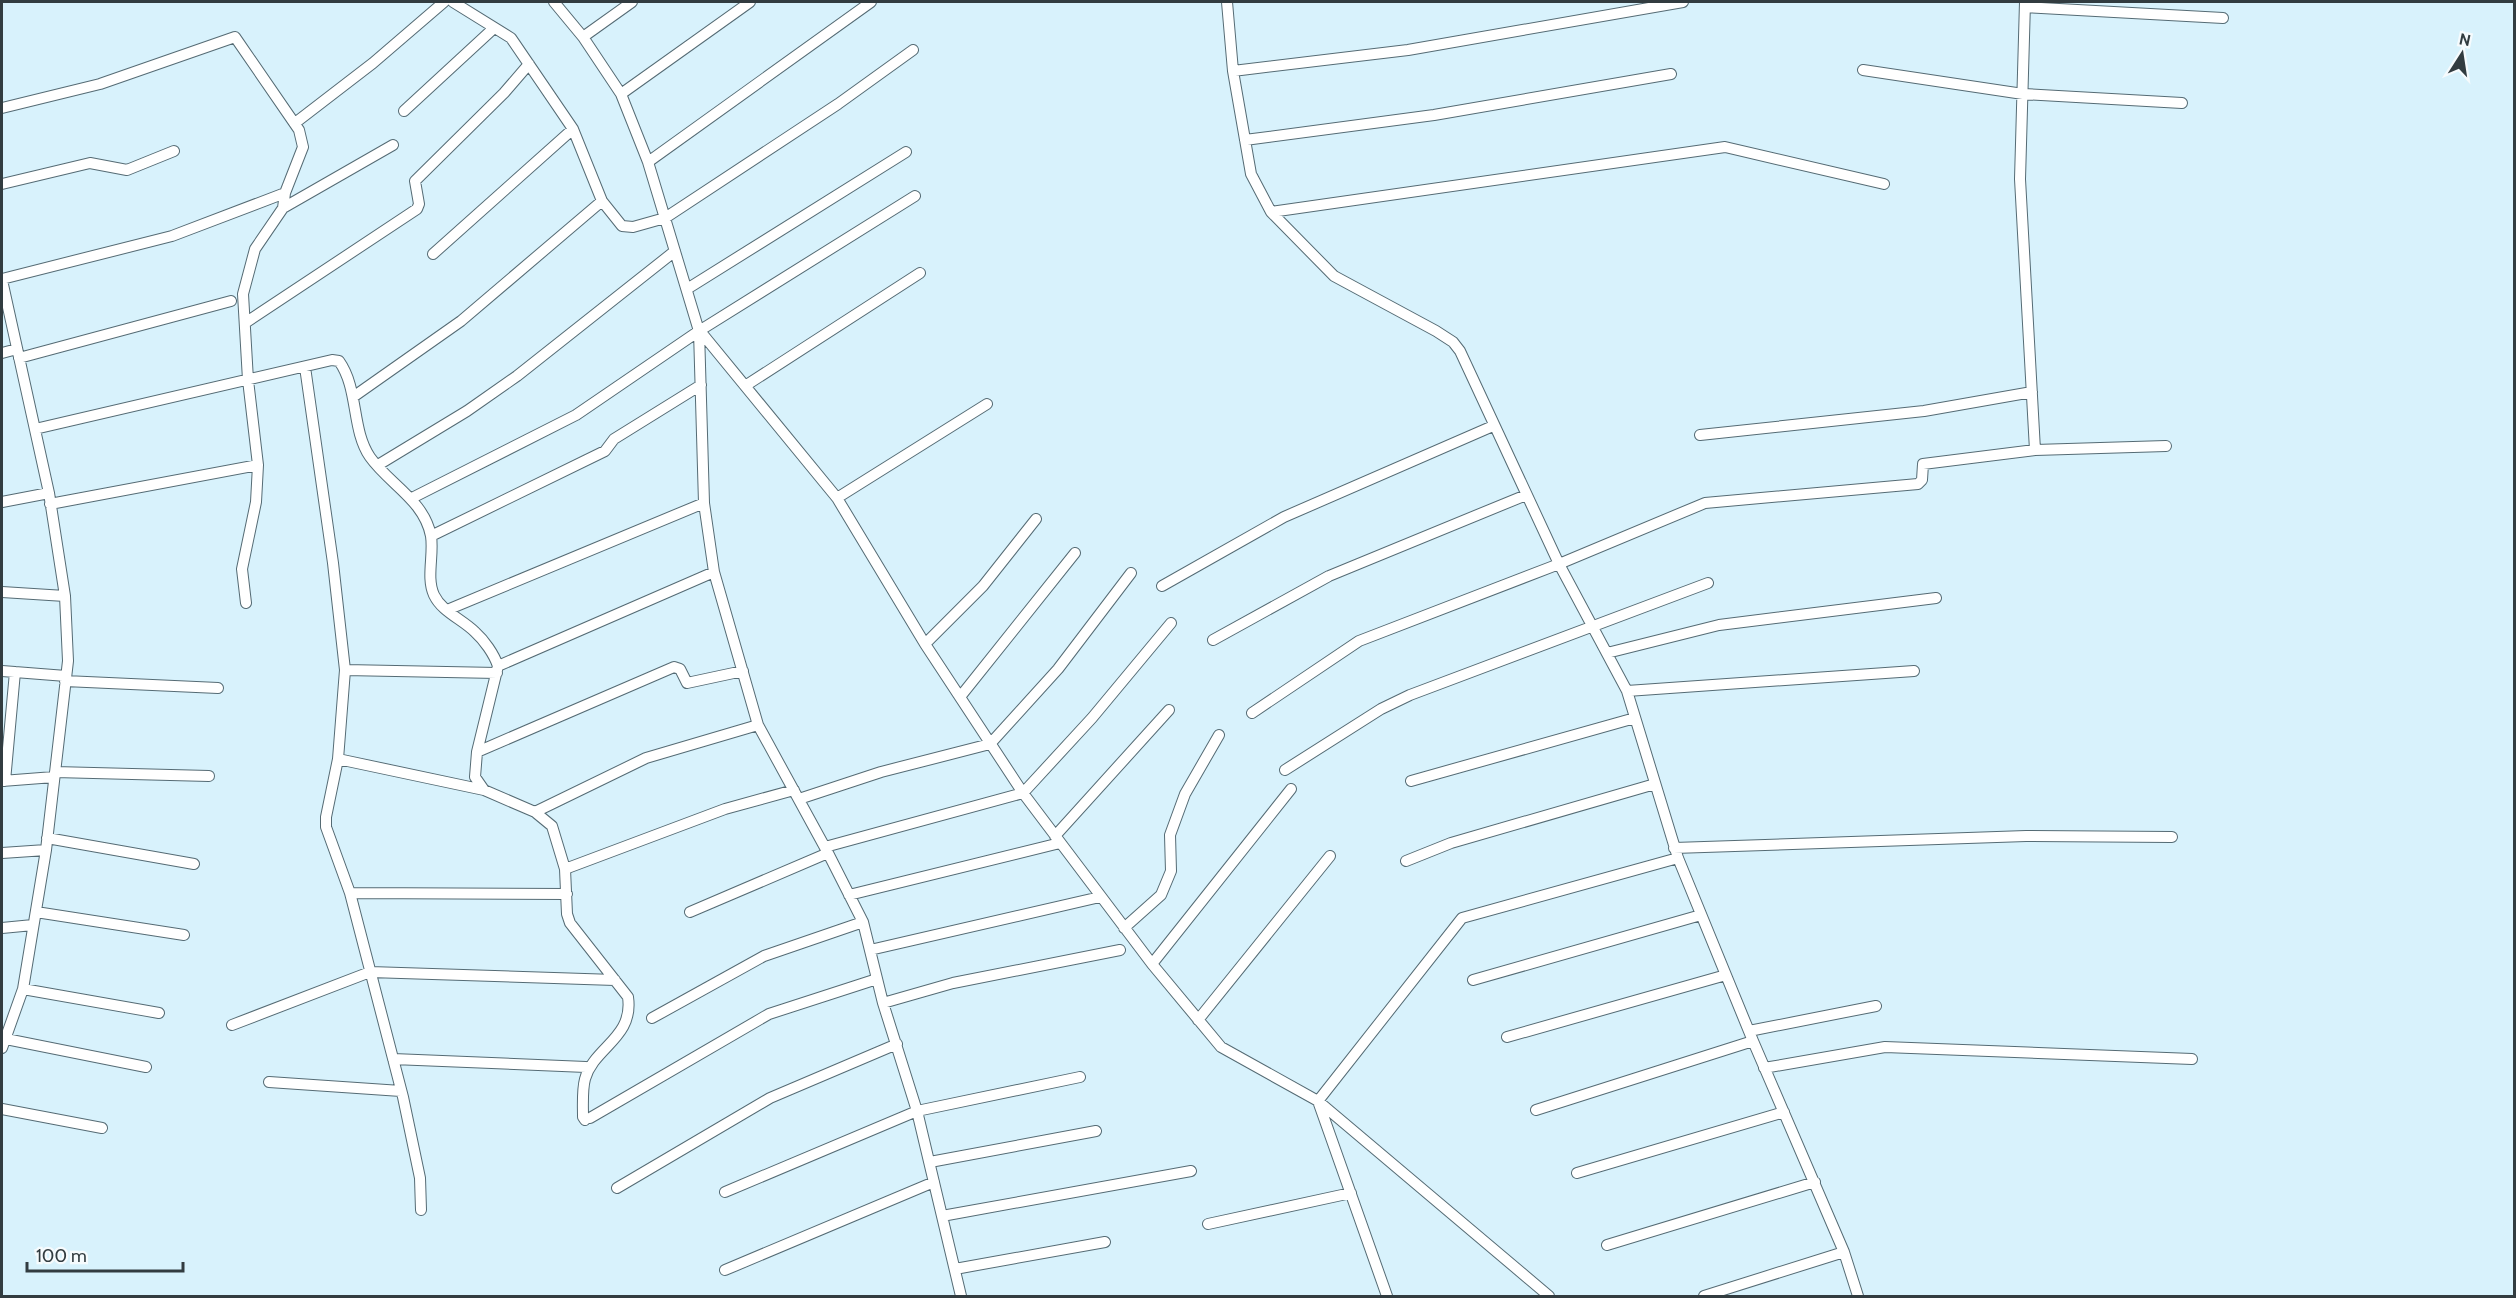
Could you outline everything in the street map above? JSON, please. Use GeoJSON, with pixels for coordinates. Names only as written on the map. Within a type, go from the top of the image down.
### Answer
{"type":"FeatureCollection","features":[{"type":"Feature","properties":{"kind":"street"},"geometry":{"type":"LineString","coordinates":[[294,123],[373,63],[444,2]]}},
{"type":"Feature","properties":{"kind":"street"},"geometry":{"type":"LineString","coordinates":[[453,2],[511,38],[573,129],[602,201],[622,226],[633,226],[665,218],[838,104],[913,50]]}},
{"type":"Feature","properties":{"kind":"street"},"geometry":{"type":"LineString","coordinates":[[554,2],[583,37],[621,94],[648,162],[699,331],[704,503],[714,572],[758,725],[863,922],[883,1003],[917,1111],[961,1296]]}},
{"type":"Feature","properties":{"kind":"street"},"geometry":{"type":"LineString","coordinates":[[583,37],[632,2]]}},
{"type":"Feature","properties":{"kind":"street"},"geometry":{"type":"LineString","coordinates":[[621,94],[750,2]]}},
{"type":"Feature","properties":{"kind":"street"},"geometry":{"type":"LineString","coordinates":[[648,162],[871,2]]}},
{"type":"Feature","properties":{"kind":"street"},"geometry":{"type":"LineString","coordinates":[[1227,2],[1233,71],[1251,174],[1270,212],[1334,276],[1453,342],[1460,351],[1559,564],[1627,691],[1676,853],[1764,1068],[1844,1252],[1858,1296]]}},
{"type":"Feature","properties":{"kind":"street"},"geometry":{"type":"LineString","coordinates":[[1233,71],[1408,50],[1683,2]]}},
{"type":"Feature","properties":{"kind":"street"},"geometry":{"type":"LineString","coordinates":[[2035,450],[2020,179],[2025,4],[2223,18]]}},
{"type":"Feature","properties":{"kind":"street"},"geometry":{"type":"LineString","coordinates":[[404,111],[494,28]]}},
{"type":"Feature","properties":{"kind":"street"},"geometry":{"type":"LineString","coordinates":[[2,108],[100,84],[235,37],[299,130],[303,147],[285,193],[283,208]]}},
{"type":"Feature","properties":{"kind":"street"},"geometry":{"type":"LineString","coordinates":[[244,323],[417,209],[419,204],[415,181],[504,93],[529,64]]}},
{"type":"Feature","properties":{"kind":"street"},"geometry":{"type":"LineString","coordinates":[[1863,70],[2023,94],[2182,103]]}},
{"type":"Feature","properties":{"kind":"street"},"geometry":{"type":"LineString","coordinates":[[1245,140],[1434,115],[1671,74]]}},
{"type":"Feature","properties":{"kind":"street"},"geometry":{"type":"LineString","coordinates":[[433,254],[573,129]]}},
{"type":"Feature","properties":{"kind":"street"},"geometry":{"type":"LineString","coordinates":[[246,603],[242,569],[256,502],[258,465],[248,380],[243,294],[255,249],[283,208],[393,145]]}},
{"type":"Feature","properties":{"kind":"street"},"geometry":{"type":"LineString","coordinates":[[1270,212],[1725,147],[1884,184]]}},
{"type":"Feature","properties":{"kind":"street"},"geometry":{"type":"LineString","coordinates":[[2,184],[90,163],[127,170],[174,151]]}},
{"type":"Feature","properties":{"kind":"street"},"geometry":{"type":"LineString","coordinates":[[687,290],[906,152]]}},
{"type":"Feature","properties":{"kind":"street"},"geometry":{"type":"LineString","coordinates":[[146,1067],[4,1044],[23,989],[46,844],[66,679],[65,596],[50,499],[2,279],[172,236],[285,193]]}},
{"type":"Feature","properties":{"kind":"street"},"geometry":{"type":"LineString","coordinates":[[412,498],[576,416],[699,331],[915,196]]}},
{"type":"Feature","properties":{"kind":"street"},"geometry":{"type":"LineString","coordinates":[[353,397],[461,321],[602,201]]}},
{"type":"Feature","properties":{"kind":"street"},"geometry":{"type":"LineString","coordinates":[[378,465],[467,411],[517,376],[675,251]]}},
{"type":"Feature","properties":{"kind":"street"},"geometry":{"type":"LineString","coordinates":[[745,386],[920,273]]}},
{"type":"Feature","properties":{"kind":"street"},"geometry":{"type":"LineString","coordinates":[[2,353],[18,354],[231,301]]}},
{"type":"Feature","properties":{"kind":"street"},"geometry":{"type":"LineString","coordinates":[[699,331],[837,498],[925,644],[1023,793],[1152,964],[1221,1047],[1318,1101],[1549,1296]]}},
{"type":"Feature","properties":{"kind":"street"},"geometry":{"type":"LineString","coordinates":[[35,429],[332,360],[339,361],[347,372],[363,443],[371,458],[412,498],[431,536],[432,590],[436,599],[477,632],[497,669],[477,752],[475,777],[484,790]]}},
{"type":"Feature","properties":{"kind":"street"},"geometry":{"type":"LineString","coordinates":[[304,367],[333,563],[345,670],[338,759],[326,827],[350,893],[401,1091],[420,1178],[421,1210]]}},
{"type":"Feature","properties":{"kind":"street"},"geometry":{"type":"LineString","coordinates":[[431,536],[604,451],[614,439],[701,385]]}},
{"type":"Feature","properties":{"kind":"street"},"geometry":{"type":"LineString","coordinates":[[1700,435],[1924,411],[2032,392]]}},
{"type":"Feature","properties":{"kind":"street"},"geometry":{"type":"LineString","coordinates":[[837,498],[987,404]]}},
{"type":"Feature","properties":{"kind":"street"},"geometry":{"type":"LineString","coordinates":[[1162,586],[1284,517],[1493,426]]}},
{"type":"Feature","properties":{"kind":"street"},"geometry":{"type":"LineString","coordinates":[[1252,712],[1359,641],[1559,564],[1705,503],[1918,484],[1922,480],[1923,464],[2035,450],[2166,446]]}},
{"type":"Feature","properties":{"kind":"street"},"geometry":{"type":"LineString","coordinates":[[2,502],[50,499],[258,465]]}},
{"type":"Feature","properties":{"kind":"street"},"geometry":{"type":"LineString","coordinates":[[1213,640],[1329,576],[1526,495]]}},
{"type":"Feature","properties":{"kind":"street"},"geometry":{"type":"LineString","coordinates":[[447,610],[704,503]]}},
{"type":"Feature","properties":{"kind":"street"},"geometry":{"type":"LineString","coordinates":[[925,644],[983,586],[1036,519]]}},
{"type":"Feature","properties":{"kind":"street"},"geometry":{"type":"LineString","coordinates":[[960,697],[1075,553]]}},
{"type":"Feature","properties":{"kind":"street"},"geometry":{"type":"LineString","coordinates":[[345,670],[497,669],[714,572]]}},
{"type":"Feature","properties":{"kind":"street"},"geometry":{"type":"LineString","coordinates":[[565,869],[725,809],[796,794],[990,744],[1058,669],[1131,573]]}},
{"type":"Feature","properties":{"kind":"street"},"geometry":{"type":"LineString","coordinates":[[1285,770],[1381,709],[1410,695],[1708,583]]}},
{"type":"Feature","properties":{"kind":"street"},"geometry":{"type":"LineString","coordinates":[[2,592],[65,596]]}},
{"type":"Feature","properties":{"kind":"street"},"geometry":{"type":"LineString","coordinates":[[1607,653],[1719,625],[1936,598]]}},
{"type":"Feature","properties":{"kind":"street"},"geometry":{"type":"LineString","coordinates":[[690,912],[826,850],[1023,793],[1092,718],[1171,623]]}},
{"type":"Feature","properties":{"kind":"street"},"geometry":{"type":"LineString","coordinates":[[477,752],[674,667],[680,669],[687,683],[743,671]]}},
{"type":"Feature","properties":{"kind":"street"},"geometry":{"type":"LineString","coordinates":[[2,671],[66,679],[218,688]]}},
{"type":"Feature","properties":{"kind":"street"},"geometry":{"type":"LineString","coordinates":[[1627,691],[1914,671]]}},
{"type":"Feature","properties":{"kind":"street"},"geometry":{"type":"LineString","coordinates":[[15,672],[3,781],[54,774],[209,776]]}},
{"type":"Feature","properties":{"kind":"street"},"geometry":{"type":"LineString","coordinates":[[849,895],[1058,840],[1169,710]]}},
{"type":"Feature","properties":{"kind":"street"},"geometry":{"type":"LineString","coordinates":[[1411,782],[1635,718]]}},
{"type":"Feature","properties":{"kind":"street"},"geometry":{"type":"LineString","coordinates":[[535,812],[646,758],[758,725]]}},
{"type":"Feature","properties":{"kind":"street"},"geometry":{"type":"LineString","coordinates":[[1124,928],[1161,895],[1171,871],[1170,835],[1185,794],[1219,735]]}},
{"type":"Feature","properties":{"kind":"street"},"geometry":{"type":"LineString","coordinates":[[338,759],[484,790],[535,812],[552,826],[565,869],[567,914],[570,923],[628,997],[630,1010],[625,1025],[585,1078],[583,1117],[587,1119],[769,1014],[877,979]]}},
{"type":"Feature","properties":{"kind":"street"},"geometry":{"type":"LineString","coordinates":[[1406,861],[1451,843],[1655,784]]}},
{"type":"Feature","properties":{"kind":"street"},"geometry":{"type":"LineString","coordinates":[[1152,964],[1291,789]]}},
{"type":"Feature","properties":{"kind":"street"},"geometry":{"type":"LineString","coordinates":[[1318,1101],[1462,918],[1676,853],[2026,837],[2172,837]]}},
{"type":"Feature","properties":{"kind":"street"},"geometry":{"type":"LineString","coordinates":[[2,853],[46,844],[194,864]]}},
{"type":"Feature","properties":{"kind":"street"},"geometry":{"type":"LineString","coordinates":[[1198,1020],[1330,856]]}},
{"type":"Feature","properties":{"kind":"street"},"geometry":{"type":"LineString","coordinates":[[350,893],[567,894]]}},
{"type":"Feature","properties":{"kind":"street"},"geometry":{"type":"LineString","coordinates":[[870,950],[1101,897]]}},
{"type":"Feature","properties":{"kind":"street"},"geometry":{"type":"LineString","coordinates":[[36,912],[184,935]]}},
{"type":"Feature","properties":{"kind":"street"},"geometry":{"type":"LineString","coordinates":[[1473,980],[1701,915]]}},
{"type":"Feature","properties":{"kind":"street"},"geometry":{"type":"LineString","coordinates":[[652,1018],[764,956],[863,922]]}},
{"type":"Feature","properties":{"kind":"street"},"geometry":{"type":"LineString","coordinates":[[2,928],[33,925]]}},
{"type":"Feature","properties":{"kind":"street"},"geometry":{"type":"LineString","coordinates":[[883,1003],[953,983],[1120,950]]}},
{"type":"Feature","properties":{"kind":"street"},"geometry":{"type":"LineString","coordinates":[[232,1025],[370,972],[615,980]]}},
{"type":"Feature","properties":{"kind":"street"},"geometry":{"type":"LineString","coordinates":[[1507,1037],[1726,975]]}},
{"type":"Feature","properties":{"kind":"street"},"geometry":{"type":"LineString","coordinates":[[23,989],[159,1013]]}},
{"type":"Feature","properties":{"kind":"street"},"geometry":{"type":"LineString","coordinates":[[1536,1110],[1751,1036],[1876,1006]]}},
{"type":"Feature","properties":{"kind":"street"},"geometry":{"type":"LineString","coordinates":[[617,1188],[770,1098],[897,1044]]}},
{"type":"Feature","properties":{"kind":"street"},"geometry":{"type":"LineString","coordinates":[[1764,1068],[1885,1047],[2192,1059]]}},
{"type":"Feature","properties":{"kind":"street"},"geometry":{"type":"LineString","coordinates":[[393,1059],[586,1067]]}},
{"type":"Feature","properties":{"kind":"street"},"geometry":{"type":"LineString","coordinates":[[725,1191],[917,1111],[1080,1077]]}},
{"type":"Feature","properties":{"kind":"street"},"geometry":{"type":"LineString","coordinates":[[269,1082],[401,1091]]}},
{"type":"Feature","properties":{"kind":"street"},"geometry":{"type":"LineString","coordinates":[[1318,1101],[1387,1296]]}},
{"type":"Feature","properties":{"kind":"street"},"geometry":{"type":"LineString","coordinates":[[2,1109],[102,1128]]}},
{"type":"Feature","properties":{"kind":"street"},"geometry":{"type":"LineString","coordinates":[[1577,1173],[1784,1112]]}},
{"type":"Feature","properties":{"kind":"street"},"geometry":{"type":"LineString","coordinates":[[930,1162],[1096,1131]]}},
{"type":"Feature","properties":{"kind":"street"},"geometry":{"type":"LineString","coordinates":[[942,1216],[1191,1171]]}},
{"type":"Feature","properties":{"kind":"street"},"geometry":{"type":"LineString","coordinates":[[724,1270],[934,1182]]}},
{"type":"Feature","properties":{"kind":"street"},"geometry":{"type":"LineString","coordinates":[[1607,1245],[1815,1182]]}},
{"type":"Feature","properties":{"kind":"street"},"geometry":{"type":"LineString","coordinates":[[1208,1224],[1351,1193]]}},
{"type":"Feature","properties":{"kind":"street"},"geometry":{"type":"LineString","coordinates":[[955,1269],[1105,1242]]}},
{"type":"Feature","properties":{"kind":"street"},"geometry":{"type":"LineString","coordinates":[[1704,1296],[1844,1252]]}}]}
